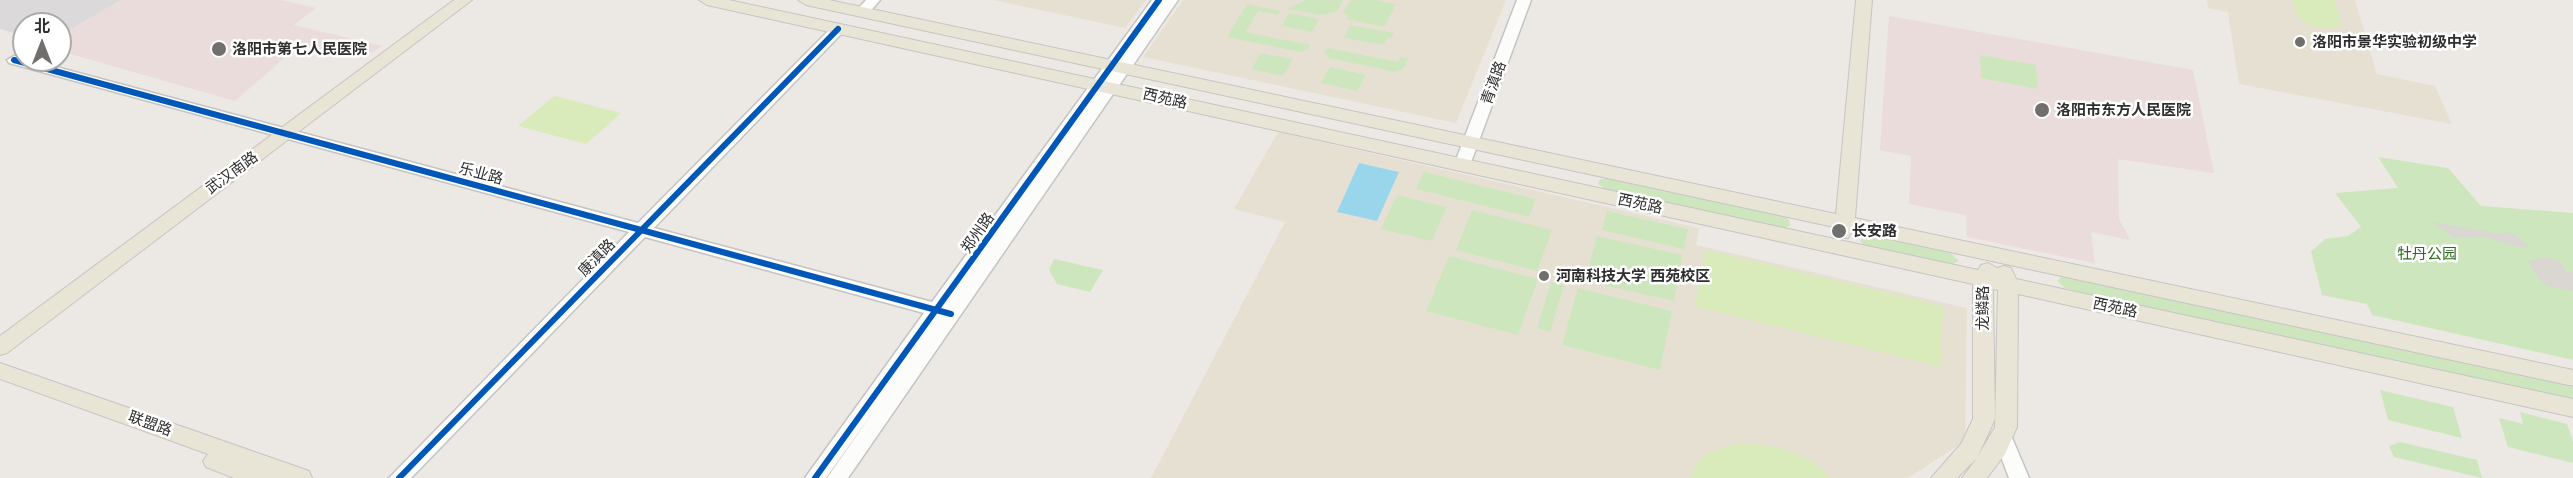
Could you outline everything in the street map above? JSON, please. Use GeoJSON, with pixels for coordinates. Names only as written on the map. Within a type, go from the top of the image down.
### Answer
{"type":"FeatureCollection","features":[{"type":"Feature","properties":{"kind":"main road","name":"武汉南路"},"geometry":{"type":"LineString","coordinates":[[0,347],[455,0]]}},
{"type":"Feature","properties":{"kind":"main road","name":"武汉南路"},"geometry":{"type":"LineString","coordinates":[[0,338],[464,0]]}},
{"type":"Feature","properties":{"kind":"main road","name":"西苑路"},"geometry":{"type":"LineString","coordinates":[[706,0],[1105,85],[2573,408]]}},
{"type":"Feature","properties":{"kind":"main road","name":"西苑路"},"geometry":{"type":"LineString","coordinates":[[806,0],[864,6],[1118,67],[2573,378]]}},
{"type":"Feature","properties":{"kind":"main road"},"geometry":{"type":"LineString","coordinates":[[1839,220],[1853,0]]}},
{"type":"Feature","properties":{"kind":"main road"},"geometry":{"type":"LineString","coordinates":[[1835,245],[1864,0]]}},
{"type":"Feature","properties":{"kind":"main road","name":"龙鳞路"},"geometry":{"type":"LineString","coordinates":[[1942,478],[1970,450],[1984,419],[1983,279],[1997,255]]}},
{"type":"Feature","properties":{"kind":"main road","name":"龙鳞路"},"geometry":{"type":"LineString","coordinates":[[1997,255],[2008,284],[2006,427],[2003,438]]}},
{"type":"Feature","properties":{"kind":"main road","name":"联盟路"},"geometry":{"type":"LineString","coordinates":[[0,370],[301,478]]}},
{"type":"Feature","properties":{"kind":"main road","name":"联盟路"},"geometry":{"type":"LineString","coordinates":[[0,383],[259,478]]}},
{"type":"Feature","properties":{"kind":"main road"},"geometry":{"type":"LineString","coordinates":[[1973,478],[2003,438]]}},
{"type":"Feature","properties":{"kind":"street","name":"郑州路"},"geometry":{"type":"LineString","coordinates":[[1118,67],[1159,0]]}},
{"type":"Feature","properties":{"kind":"street","name":"郑州路"},"geometry":{"type":"LineString","coordinates":[[837,478],[947,308],[1118,67],[1172,0]]}},
{"type":"Feature","properties":{"kind":"street","name":"青滇路"},"geometry":{"type":"LineString","coordinates":[[1462,165],[1524,0]]}},
{"type":"Feature","properties":{"kind":"street","name":"康滇路"},"geometry":{"type":"LineString","coordinates":[[399,478],[842,30]]}},
{"type":"Feature","properties":{"kind":"street","name":"乐业路"},"geometry":{"type":"LineString","coordinates":[[72,71],[947,308]]}},
{"type":"Feature","properties":{"kind":"street","name":"乐业路"},"geometry":{"type":"LineString","coordinates":[[53,72],[285,130]]}},
{"type":"Feature","properties":{"kind":"street","name":"康滇路"},"geometry":{"type":"LineString","coordinates":[[410,478],[647,228]]}},
{"type":"Feature","properties":{"kind":"street","name":"郑州路"},"geometry":{"type":"LineString","coordinates":[[815,478],[947,308]]}},
{"type":"Feature","properties":{"kind":"street"},"geometry":{"type":"LineString","coordinates":[[2003,438],[2019,478]]}},
{"type":"Feature","properties":{"kind":"shaded area"},"geometry":{"type":"Polygon","coordinates":[[[0,0],[121,0],[72,29],[72,12],[12,12],[12,32],[0,29],[0,0]]]}},
{"type":"Feature","properties":{"kind":"shaded area","name":"洛阳市第七人民医院"},"geometry":{"type":"Polygon","coordinates":[[[121,0],[281,0],[316,8],[294,25],[382,46],[373,52],[291,52],[235,101],[72,54],[72,29],[121,0]]]}},
{"type":"Feature","properties":{"kind":"shaded area"},"geometry":{"type":"Polygon","coordinates":[[[993,0],[1146,0],[1125,28],[993,0]]]}},
{"type":"Feature","properties":{"kind":"shaded area"},"geometry":{"type":"Polygon","coordinates":[[[1183,0],[1506,0],[1456,123],[1143,57],[1183,0]]]}},
{"type":"Feature","properties":{"kind":"shaded area","name":"洛阳市景华实验初级中学"},"geometry":{"type":"Polygon","coordinates":[[[2207,0],[2355,0],[2377,74],[2435,86],[2452,124],[2239,84],[2228,12],[2208,8],[2207,0]]]}},
{"type":"Feature","properties":{"kind":"shaded area","name":"洛阳市东方人民医院"},"geometry":{"type":"Polygon","coordinates":[[[1889,16],[2193,70],[2214,173],[2118,159],[2119,219],[2130,240],[2091,232],[2095,263],[1967,237],[1966,215],[1909,204],[1911,156],[1880,150],[1889,16]]]}},
{"type":"Feature","properties":{"kind":"shaded area","name":"河南科技大学 西苑校区"},"geometry":{"type":"Polygon","coordinates":[[[1278,132],[1699,228],[1696,245],[1967,308],[1965,441],[1908,478],[1151,478],[1285,222],[1234,209],[1278,132]]]}},
{"type":"Feature","properties":{"kind":"shaded area"},"geometry":{"type":"Polygon","coordinates":[[[2433,222],[2500,234],[2511,232],[2530,247],[2520,248],[2486,237],[2453,237],[2433,222]]]}},
{"type":"Feature","properties":{"kind":"shaded area"},"geometry":{"type":"Polygon","coordinates":[[[2545,257],[2560,261],[2566,271],[2573,272],[2573,291],[2548,286],[2539,279],[2528,261],[2545,257]]]}},
{"type":"Feature","properties":{"kind":"green space"},"geometry":{"type":"Polygon","coordinates":[[[1305,0],[1343,0],[1337,12],[1320,15],[1287,9],[1305,0]]]}},
{"type":"Feature","properties":{"kind":"green space"},"geometry":{"type":"Polygon","coordinates":[[[1351,0],[1375,0],[1396,4],[1384,27],[1347,19],[1347,15],[1343,12],[1351,0]]]}},
{"type":"Feature","properties":{"kind":"green space"},"geometry":{"type":"Polygon","coordinates":[[[2293,0],[2335,0],[2341,24],[2324,28],[2305,22],[2296,13],[2293,0]]]}},
{"type":"Feature","properties":{"kind":"green space"},"geometry":{"type":"Polygon","coordinates":[[[1247,4],[1281,11],[1278,15],[1258,11],[1246,32],[1310,45],[1308,49],[1301,52],[1227,37],[1247,4]]]}},
{"type":"Feature","properties":{"kind":"green space"},"geometry":{"type":"Polygon","coordinates":[[[1289,13],[1319,19],[1312,32],[1282,26],[1289,13]]]}},
{"type":"Feature","properties":{"kind":"green space"},"geometry":{"type":"Polygon","coordinates":[[[1350,25],[1394,33],[1383,45],[1344,38],[1350,25]]]}},
{"type":"Feature","properties":{"kind":"green space"},"geometry":{"type":"Polygon","coordinates":[[[1327,48],[1398,62],[1401,57],[1408,58],[1403,69],[1395,72],[1329,58],[1324,53],[1327,48]]]}},
{"type":"Feature","properties":{"kind":"green space"},"geometry":{"type":"Polygon","coordinates":[[[1261,53],[1293,59],[1283,76],[1251,69],[1261,53]]]}},
{"type":"Feature","properties":{"kind":"green space"},"geometry":{"type":"Polygon","coordinates":[[[1980,55],[2036,65],[2038,89],[1981,78],[1980,55]]]}},
{"type":"Feature","properties":{"kind":"green space"},"geometry":{"type":"Polygon","coordinates":[[[1330,67],[1366,75],[1357,91],[1321,83],[1330,67]]]}},
{"type":"Feature","properties":{"kind":"green space"},"geometry":{"type":"Polygon","coordinates":[[[554,96],[621,113],[586,144],[518,126],[554,96]]]}},
{"type":"Feature","properties":{"kind":"green space","name":"牡丹公园"},"geometry":{"type":"Polygon","coordinates":[[[2378,157],[2448,168],[2481,206],[2573,213],[2573,360],[2372,315],[2367,304],[2322,295],[2311,252],[2325,239],[2348,236],[2361,227],[2335,193],[2398,188],[2378,157]]]}},
{"type":"Feature","properties":{"kind":"green space"},"geometry":{"type":"Polygon","coordinates":[[[1424,172],[1536,199],[1529,217],[1416,189],[1424,172]]]}},
{"type":"Feature","properties":{"kind":"green space"},"geometry":{"type":"Polygon","coordinates":[[[1600,179],[1785,217],[1789,220],[1790,226],[1783,228],[1605,189],[1598,184],[1600,179]]]}},
{"type":"Feature","properties":{"kind":"green space"},"geometry":{"type":"Polygon","coordinates":[[[1397,195],[1447,207],[1432,241],[1381,229],[1397,195]]]}},
{"type":"Feature","properties":{"kind":"green space"},"geometry":{"type":"Polygon","coordinates":[[[1472,210],[1552,230],[1537,271],[1456,250],[1472,210]]]}},
{"type":"Feature","properties":{"kind":"green space"},"geometry":{"type":"Polygon","coordinates":[[[1607,211],[1688,229],[1684,249],[1602,230],[1607,211]]]}},
{"type":"Feature","properties":{"kind":"green space"},"geometry":{"type":"Polygon","coordinates":[[[1597,236],[1682,255],[1674,301],[1585,281],[1597,236]]]}},
{"type":"Feature","properties":{"kind":"green space"},"geometry":{"type":"Polygon","coordinates":[[[1863,236],[1950,253],[1959,261],[1951,265],[1866,247],[1860,241],[1863,236]]]}},
{"type":"Feature","properties":{"kind":"green space"},"geometry":{"type":"Polygon","coordinates":[[[1706,250],[1943,306],[1941,367],[1694,306],[1706,250]]]}},
{"type":"Feature","properties":{"kind":"green space"},"geometry":{"type":"Polygon","coordinates":[[[1449,256],[1538,279],[1518,335],[1426,311],[1449,256]]]}},
{"type":"Feature","properties":{"kind":"green space"},"geometry":{"type":"Polygon","coordinates":[[[1054,259],[1103,270],[1090,292],[1057,284],[1049,270],[1054,259]]]}},
{"type":"Feature","properties":{"kind":"green space"},"geometry":{"type":"Polygon","coordinates":[[[2061,277],[2179,299],[2573,383],[2573,404],[2151,310],[2065,288],[2057,281],[2061,277]]]}},
{"type":"Feature","properties":{"kind":"green space"},"geometry":{"type":"Polygon","coordinates":[[[1551,282],[1564,285],[1550,332],[1537,328],[1551,282]]]}},
{"type":"Feature","properties":{"kind":"green space"},"geometry":{"type":"Polygon","coordinates":[[[1578,288],[1672,311],[1660,370],[1562,345],[1578,288]]]}},
{"type":"Feature","properties":{"kind":"green space"},"geometry":{"type":"Polygon","coordinates":[[[2380,390],[2453,407],[2462,438],[2388,420],[2380,390]]]}},
{"type":"Feature","properties":{"kind":"green space"},"geometry":{"type":"Polygon","coordinates":[[[2520,412],[2567,424],[2573,442],[2573,463],[2508,447],[2499,418],[2523,424],[2520,412]]]}},
{"type":"Feature","properties":{"kind":"green space"},"geometry":{"type":"Polygon","coordinates":[[[2400,442],[2477,460],[2482,478],[2394,457],[2389,446],[2400,442]]]}},
{"type":"Feature","properties":{"kind":"green space"},"geometry":{"type":"Polygon","coordinates":[[[1742,443],[1767,445],[1790,451],[1812,462],[1831,478],[1691,478],[1693,470],[1703,457],[1725,447],[1742,443]]]}},
{"type":"Feature","properties":{"kind":"water"},"geometry":{"type":"Polygon","coordinates":[[[1359,163],[1399,172],[1377,221],[1337,212],[1359,163]]]}},
{"type":"Feature","properties":{"kind":"cycle path"},"geometry":{"type":"LineString","coordinates":[[815,478],[1159,0]]}},
{"type":"Feature","properties":{"kind":"cycle path"},"geometry":{"type":"LineString","coordinates":[[399,478],[838,29]]}},
{"type":"Feature","properties":{"kind":"cycle path"},"geometry":{"type":"LineString","coordinates":[[58,72],[951,314]]}},
{"type":"Feature","properties":{"kind":"place","name":"洛阳市景华实验初级中学"},"geometry":{"type":"Point","coordinates":[2300,42]}},
{"type":"Feature","properties":{"kind":"place","name":"洛阳市第七人民医院"},"geometry":{"type":"Point","coordinates":[219,49]}},
{"type":"Feature","properties":{"kind":"place","name":"洛阳市东方人民医院"},"geometry":{"type":"Point","coordinates":[2042,110]}},
{"type":"Feature","properties":{"kind":"place","name":"长安路"},"geometry":{"type":"Point","coordinates":[1839,231]}},
{"type":"Feature","properties":{"kind":"place","name":"河南科技大学 西苑校区"},"geometry":{"type":"Point","coordinates":[1544,276]}}]}
